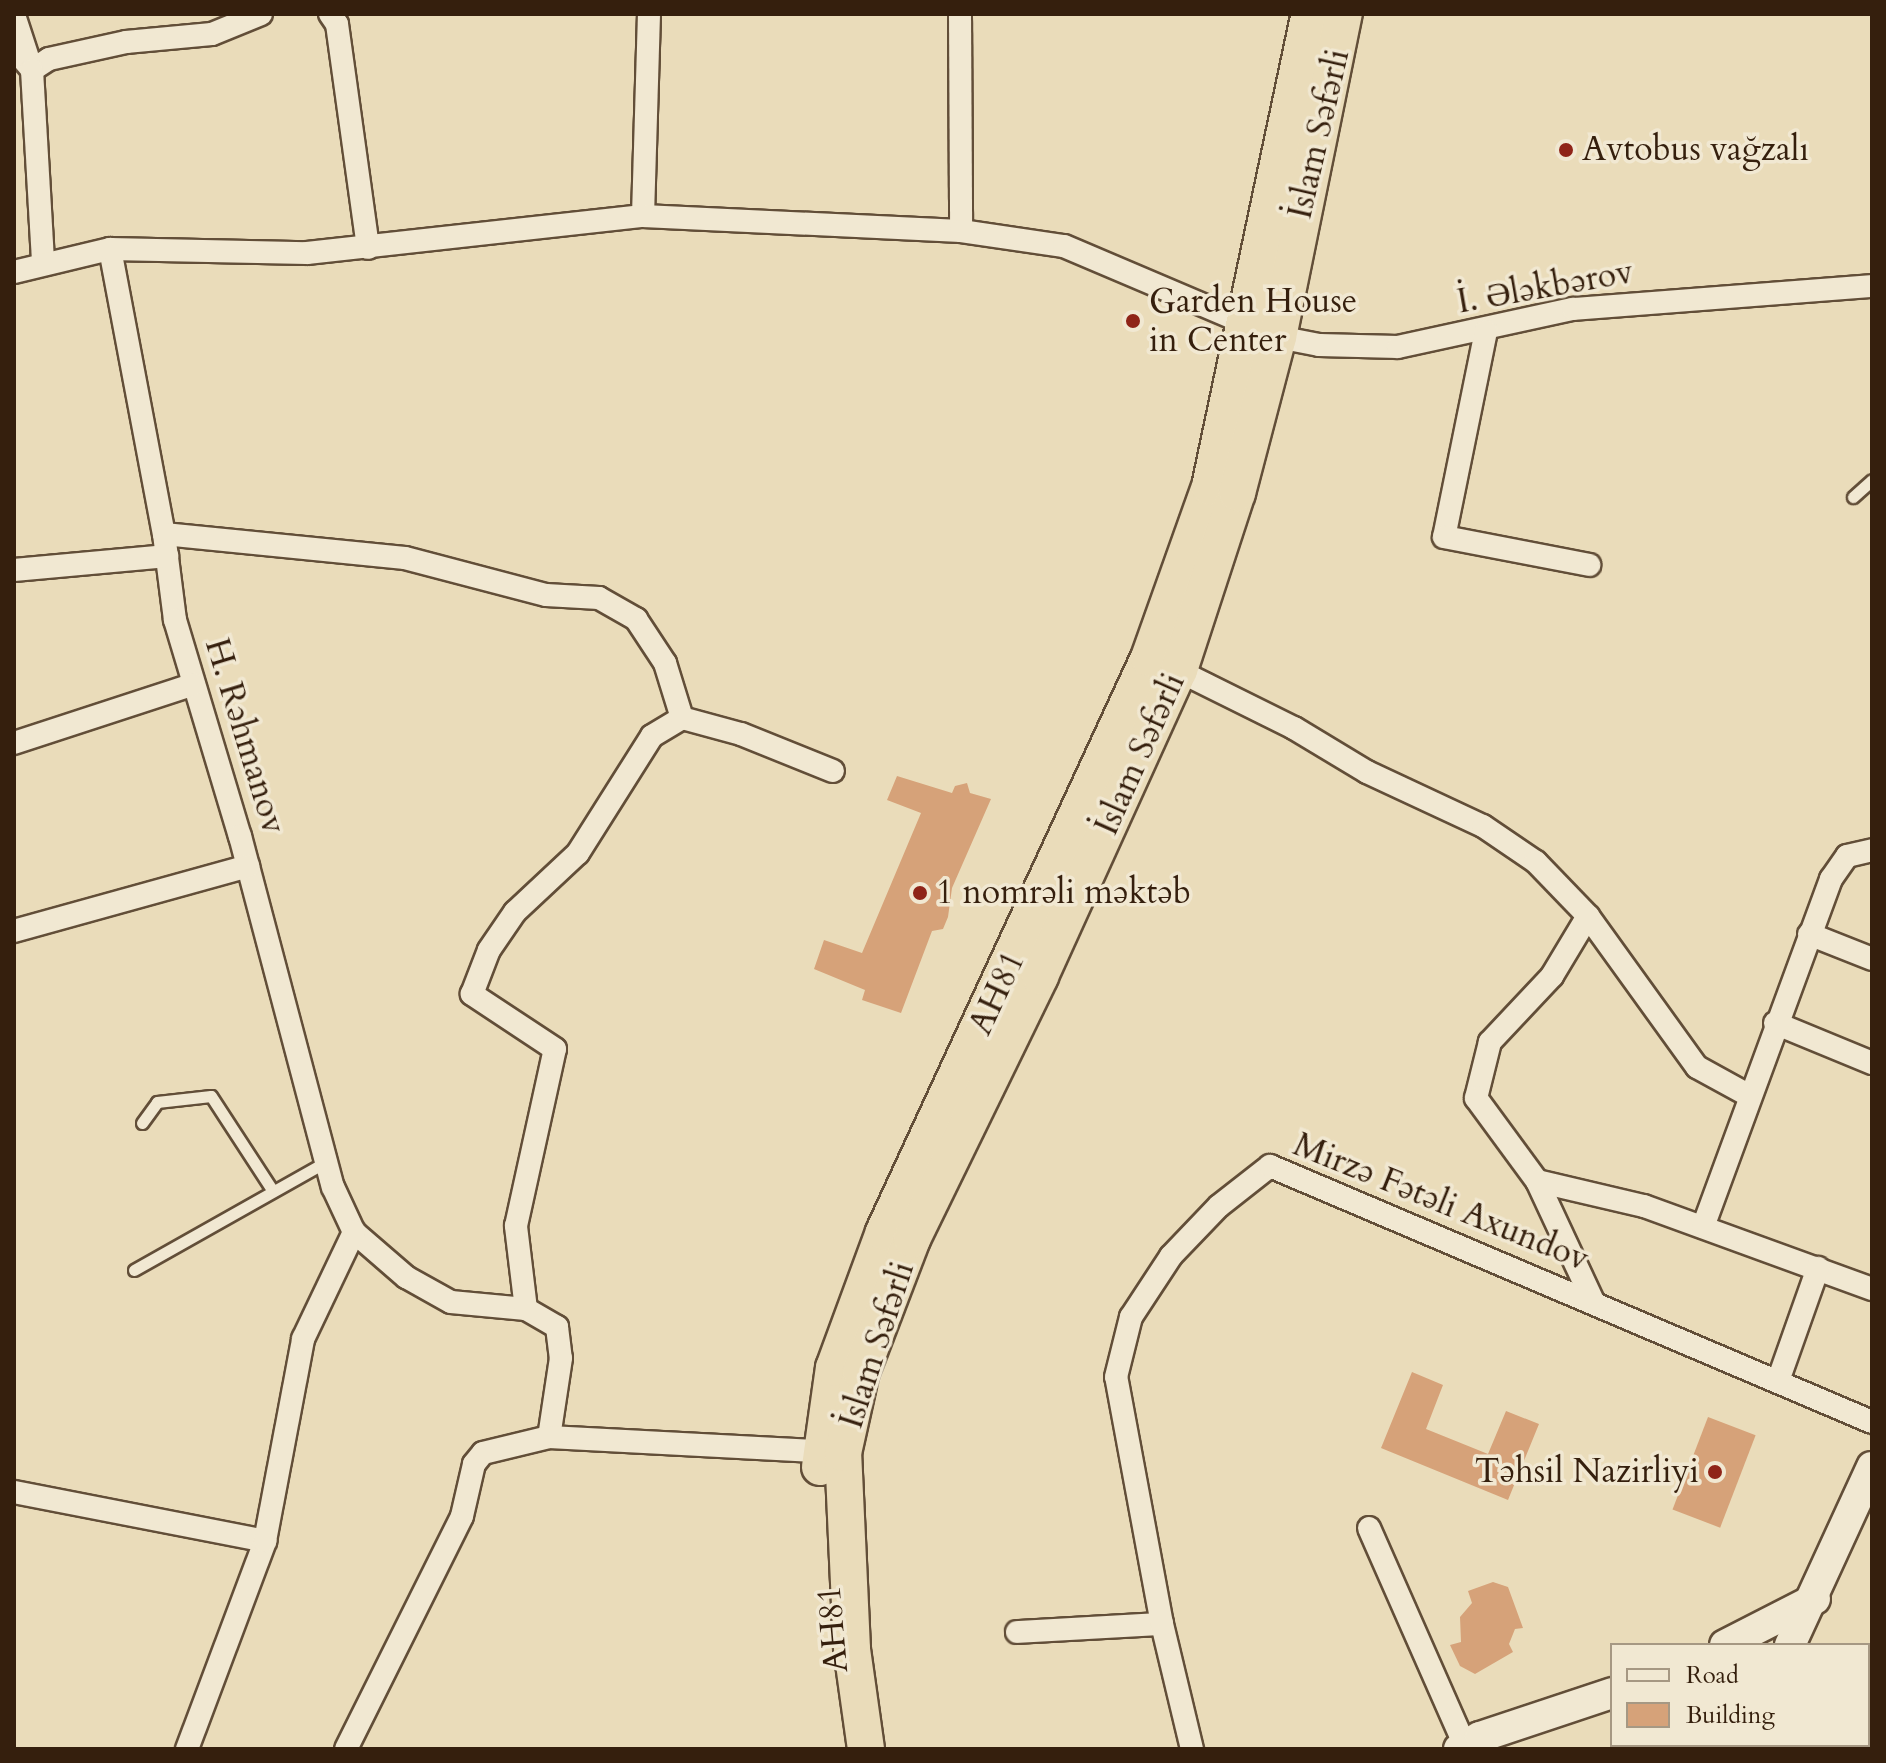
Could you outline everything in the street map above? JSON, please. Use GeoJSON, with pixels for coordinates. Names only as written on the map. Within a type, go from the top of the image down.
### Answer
{"type":"FeatureCollection","features":[{"type":"Feature","properties":{"kind":"highway","name":"AH81"},"geometry":{"type":"LineString","coordinates":[[848,1749],[834,1656],[831,1452],[834,1368],[884,1232],[1164,664],[1210,487],[1263,331],[1310,14]]}},
{"type":"Feature","properties":{"kind":"highway","name":"İslam Səfərli"},"geometry":{"type":"LineString","coordinates":[[1263,331],[1344,14]]}},
{"type":"Feature","properties":{"kind":"highway","name":"İslam Səfərli"},"geometry":{"type":"LineString","coordinates":[[831,1452],[866,1749]]}},
{"type":"Feature","properties":{"kind":"main road"},"geometry":{"type":"LineString","coordinates":[[1791,1643],[1860,1526],[1872,1467]]}},
{"type":"Feature","properties":{"kind":"main road"},"geometry":{"type":"LineString","coordinates":[[1729,1643],[1815,1599]]}},
{"type":"Feature","properties":{"kind":"main road"},"geometry":{"type":"LineString","coordinates":[[1462,1747],[1610,1694]]}},
{"type":"Feature","properties":{"kind":"street"},"geometry":{"type":"LineString","coordinates":[[32,70],[49,59],[126,42],[212,34],[261,14]]}},
{"type":"Feature","properties":{"kind":"street"},"geometry":{"type":"LineString","coordinates":[[330,14],[337,24],[368,248]]}},
{"type":"Feature","properties":{"kind":"street"},"geometry":{"type":"LineString","coordinates":[[643,216],[649,14]]}},
{"type":"Feature","properties":{"kind":"street"},"geometry":{"type":"LineString","coordinates":[[960,14],[961,231]]}},
{"type":"Feature","properties":{"kind":"street"},"geometry":{"type":"LineString","coordinates":[[14,15],[32,70],[43,262]]}},
{"type":"Feature","properties":{"kind":"street"},"geometry":{"type":"LineString","coordinates":[[14,48],[32,70]]}},
{"type":"Feature","properties":{"kind":"street","name":"İ. Ələkbərov"},"geometry":{"type":"LineString","coordinates":[[14,272],[43,262],[110,249],[307,253],[643,216],[961,231],[1064,246],[1263,331],[1319,345],[1398,347],[1486,331],[1573,309],[1872,286]]}},
{"type":"Feature","properties":{"kind":"street","name":"H. Rəhmanov"},"geometry":{"type":"LineString","coordinates":[[110,249],[166,545],[175,620],[248,866],[326,1162],[354,1232]]}},
{"type":"Feature","properties":{"kind":"street"},"geometry":{"type":"LineString","coordinates":[[1486,331],[1444,537],[1589,565]]}},
{"type":"Feature","properties":{"kind":"street"},"geometry":{"type":"LineString","coordinates":[[14,570],[166,545],[405,558],[546,595],[599,598],[636,619],[665,663],[682,718]]}},
{"type":"Feature","properties":{"kind":"street"},"geometry":{"type":"LineString","coordinates":[[1164,664],[1294,728],[1367,772],[1483,826],[1536,862],[1588,916],[1697,1067],[1748,1095]]}},
{"type":"Feature","properties":{"kind":"street"},"geometry":{"type":"LineString","coordinates":[[14,743],[194,684]]}},
{"type":"Feature","properties":{"kind":"street"},"geometry":{"type":"LineString","coordinates":[[526,1309],[516,1226],[555,1049],[472,994],[489,950],[515,912],[578,853],[652,736],[682,718],[741,734],[833,771]]}},
{"type":"Feature","properties":{"kind":"street"},"geometry":{"type":"LineString","coordinates":[[1703,1227],[1748,1095],[1831,879],[1847,856],[1872,850]]}},
{"type":"Feature","properties":{"kind":"street"},"geometry":{"type":"LineString","coordinates":[[14,931],[248,866]]}},
{"type":"Feature","properties":{"kind":"street"},"geometry":{"type":"LineString","coordinates":[[1588,916],[1552,976],[1490,1042],[1479,1072],[1476,1098],[1537,1181],[1593,1301]]}},
{"type":"Feature","properties":{"kind":"street"},"geometry":{"type":"LineString","coordinates":[[1809,934],[1872,959]]}},
{"type":"Feature","properties":{"kind":"street"},"geometry":{"type":"LineString","coordinates":[[1775,1023],[1872,1063]]}},
{"type":"Feature","properties":{"kind":"street","name":"Mirzə Fətəli Axundov"},"geometry":{"type":"LineString","coordinates":[[1192,1749],[1162,1624],[1116,1377],[1131,1317],[1171,1256],[1219,1206],[1270,1166],[1872,1422]]}},
{"type":"Feature","properties":{"kind":"street"},"geometry":{"type":"LineString","coordinates":[[1537,1181],[1644,1206],[1872,1289]]}},
{"type":"Feature","properties":{"kind":"street"},"geometry":{"type":"LineString","coordinates":[[187,1749],[265,1541],[303,1339],[354,1232],[406,1277],[451,1302],[526,1309],[557,1327],[561,1358],[549,1437]]}},
{"type":"Feature","properties":{"kind":"street"},"geometry":{"type":"LineString","coordinates":[[1778,1381],[1818,1268]]}},
{"type":"Feature","properties":{"kind":"street"},"geometry":{"type":"LineString","coordinates":[[346,1749],[462,1516],[474,1464],[483,1453],[549,1437],[831,1452]]}},
{"type":"Feature","properties":{"kind":"street"},"geometry":{"type":"LineString","coordinates":[[14,1492],[265,1541]]}},
{"type":"Feature","properties":{"kind":"street"},"geometry":{"type":"LineString","coordinates":[[1369,1528],[1462,1747]]}},
{"type":"Feature","properties":{"kind":"street"},"geometry":{"type":"LineString","coordinates":[[1017,1632],[1162,1624]]}},
{"type":"Feature","properties":{"kind":"lane"},"geometry":{"type":"LineString","coordinates":[[1853,497],[1872,480]]}},
{"type":"Feature","properties":{"kind":"lane"},"geometry":{"type":"LineString","coordinates":[[142,1123],[157,1102],[211,1096],[273,1191]]}},
{"type":"Feature","properties":{"kind":"lane"},"geometry":{"type":"LineString","coordinates":[[134,1270],[326,1162]]}},
{"type":"Feature","properties":{"kind":"building","name":"1 nomrəli məktəb"},"geometry":{"type":"Polygon","coordinates":[[[897,776],[952,793],[955,786],[967,783],[970,793],[991,799],[952,888],[943,929],[932,931],[901,1013],[862,1000],[865,990],[814,969],[824,940],[862,953],[921,813],[887,800],[897,776]]]}},
{"type":"Feature","properties":{"kind":"building"},"geometry":{"type":"Polygon","coordinates":[[[1412,1372],[1443,1385],[1426,1429],[1488,1454],[1506,1411],[1539,1424],[1508,1500],[1381,1448],[1412,1372]]]}},
{"type":"Feature","properties":{"kind":"building","name":"Təhsil Nazirliyi"},"geometry":{"type":"Polygon","coordinates":[[[1708,1417],[1756,1435],[1720,1528],[1673,1509],[1708,1417]]]}},
{"type":"Feature","properties":{"kind":"building"},"geometry":{"type":"Polygon","coordinates":[[[1493,1582],[1508,1587],[1523,1628],[1515,1629],[1509,1644],[1513,1652],[1475,1674],[1460,1666],[1450,1645],[1461,1642],[1460,1617],[1472,1603],[1468,1591],[1493,1582]]]}},
{"type":"Feature","properties":{"kind":"place","name":"Avtobus vağzalı"},"geometry":{"type":"Point","coordinates":[1566,150]}},
{"type":"Feature","properties":{"kind":"place","name":"Garden House in Center"},"geometry":{"type":"Point","coordinates":[1133,321]}},
{"type":"Feature","properties":{"kind":"place","name":"1 nomrəli məktəb"},"geometry":{"type":"Point","coordinates":[920,893]}},
{"type":"Feature","properties":{"kind":"place","name":"Təhsil Nazirliyi"},"geometry":{"type":"Point","coordinates":[1715,1472]}}]}
